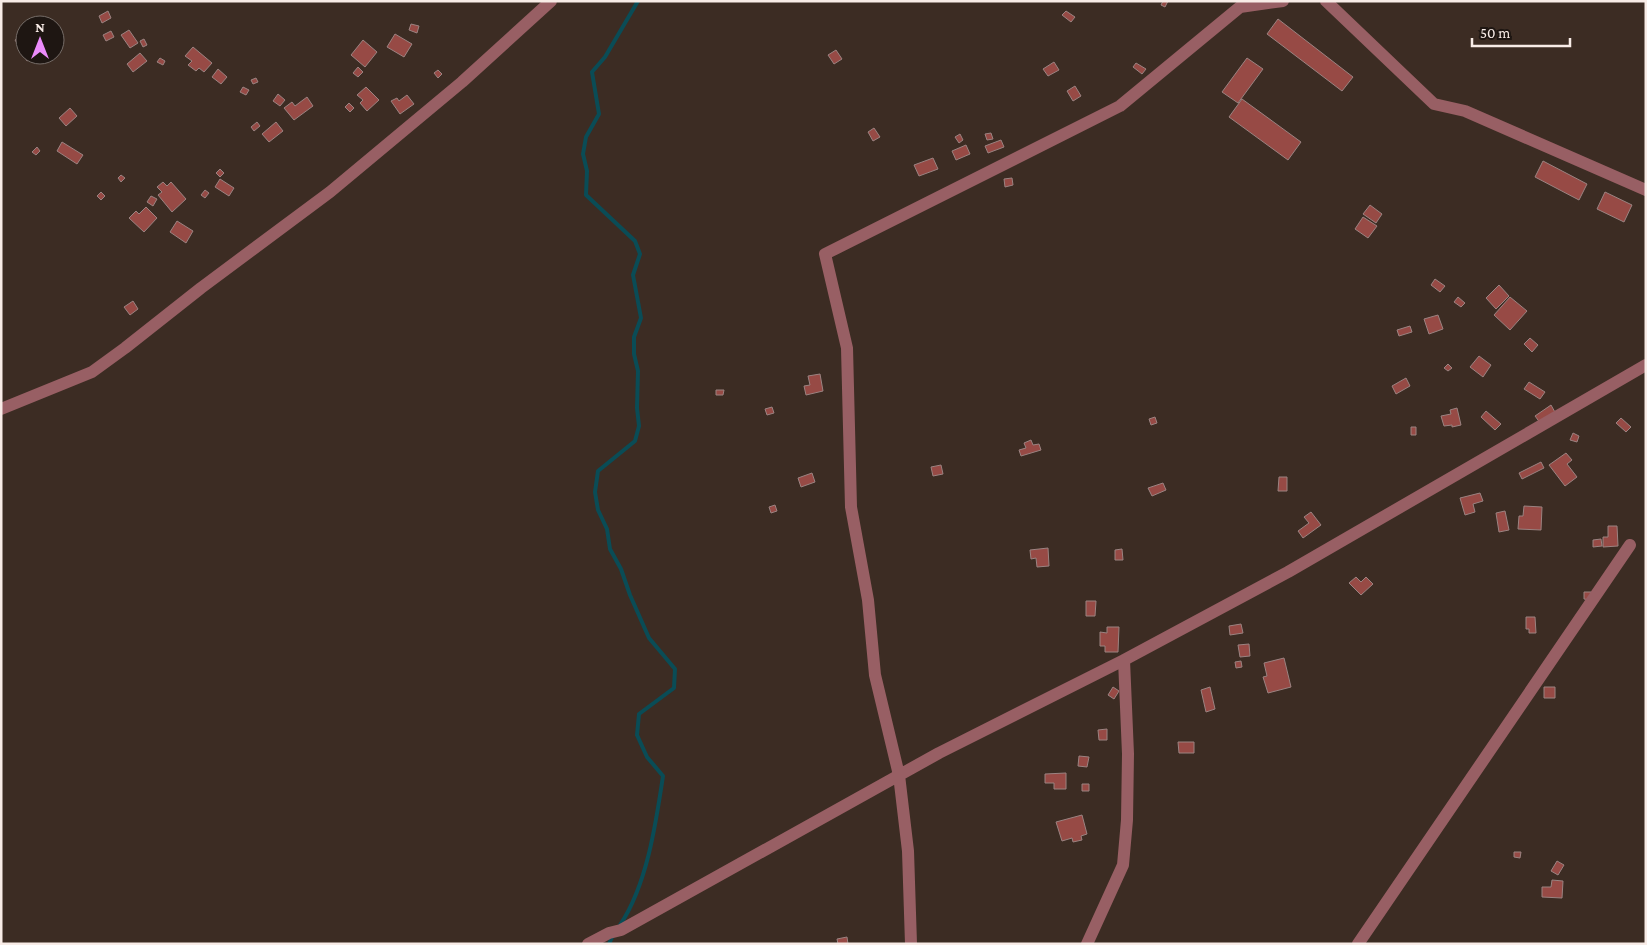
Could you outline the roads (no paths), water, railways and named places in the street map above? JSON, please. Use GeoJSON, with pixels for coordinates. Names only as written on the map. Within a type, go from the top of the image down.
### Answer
{"type":"FeatureCollection","features":[{"type":"Feature","properties":{"kind":"street"},"geometry":{"type":"LineString","coordinates":[[1,410],[92,372],[126,348],[201,288],[330,192],[462,82],[551,1]]}},
{"type":"Feature","properties":{"kind":"street"},"geometry":{"type":"LineString","coordinates":[[911,944],[908,851],[899,776],[875,675],[868,600],[851,507],[847,348],[825,254],[1120,106],[1240,7],[1283,1]]}},
{"type":"Feature","properties":{"kind":"street"},"geometry":{"type":"LineString","coordinates":[[1326,1],[1434,104],[1465,111],[1646,190]]}},
{"type":"Feature","properties":{"kind":"street"},"geometry":{"type":"LineString","coordinates":[[588,944],[947,749],[1124,660],[1288,572],[1646,365]]}},
{"type":"Feature","properties":{"kind":"street"},"geometry":{"type":"LineString","coordinates":[[1358,944],[1630,544]]}},
{"type":"Feature","properties":{"kind":"street"},"geometry":{"type":"LineString","coordinates":[[1087,944],[1123,865],[1127,820],[1128,754],[1124,660]]}},
{"type":"Feature","properties":{"kind":"waterway"},"geometry":{"type":"LineString","coordinates":[[620,925],[644,873],[663,776],[647,757],[637,735],[639,714],[674,688],[675,669],[649,638],[621,569],[610,549],[607,529],[598,510],[595,492],[598,471],[635,441],[639,426],[637,408],[638,371],[634,354],[634,337],[641,318],[633,275],[640,254],[635,241],[586,195],[587,171],[583,154],[586,137],[599,114],[592,72],[605,57],[638,1]]}},
{"type":"Feature","properties":{"kind":"waterway"},"geometry":{"type":"LineString","coordinates":[[609,944],[613,935]]}}]}
